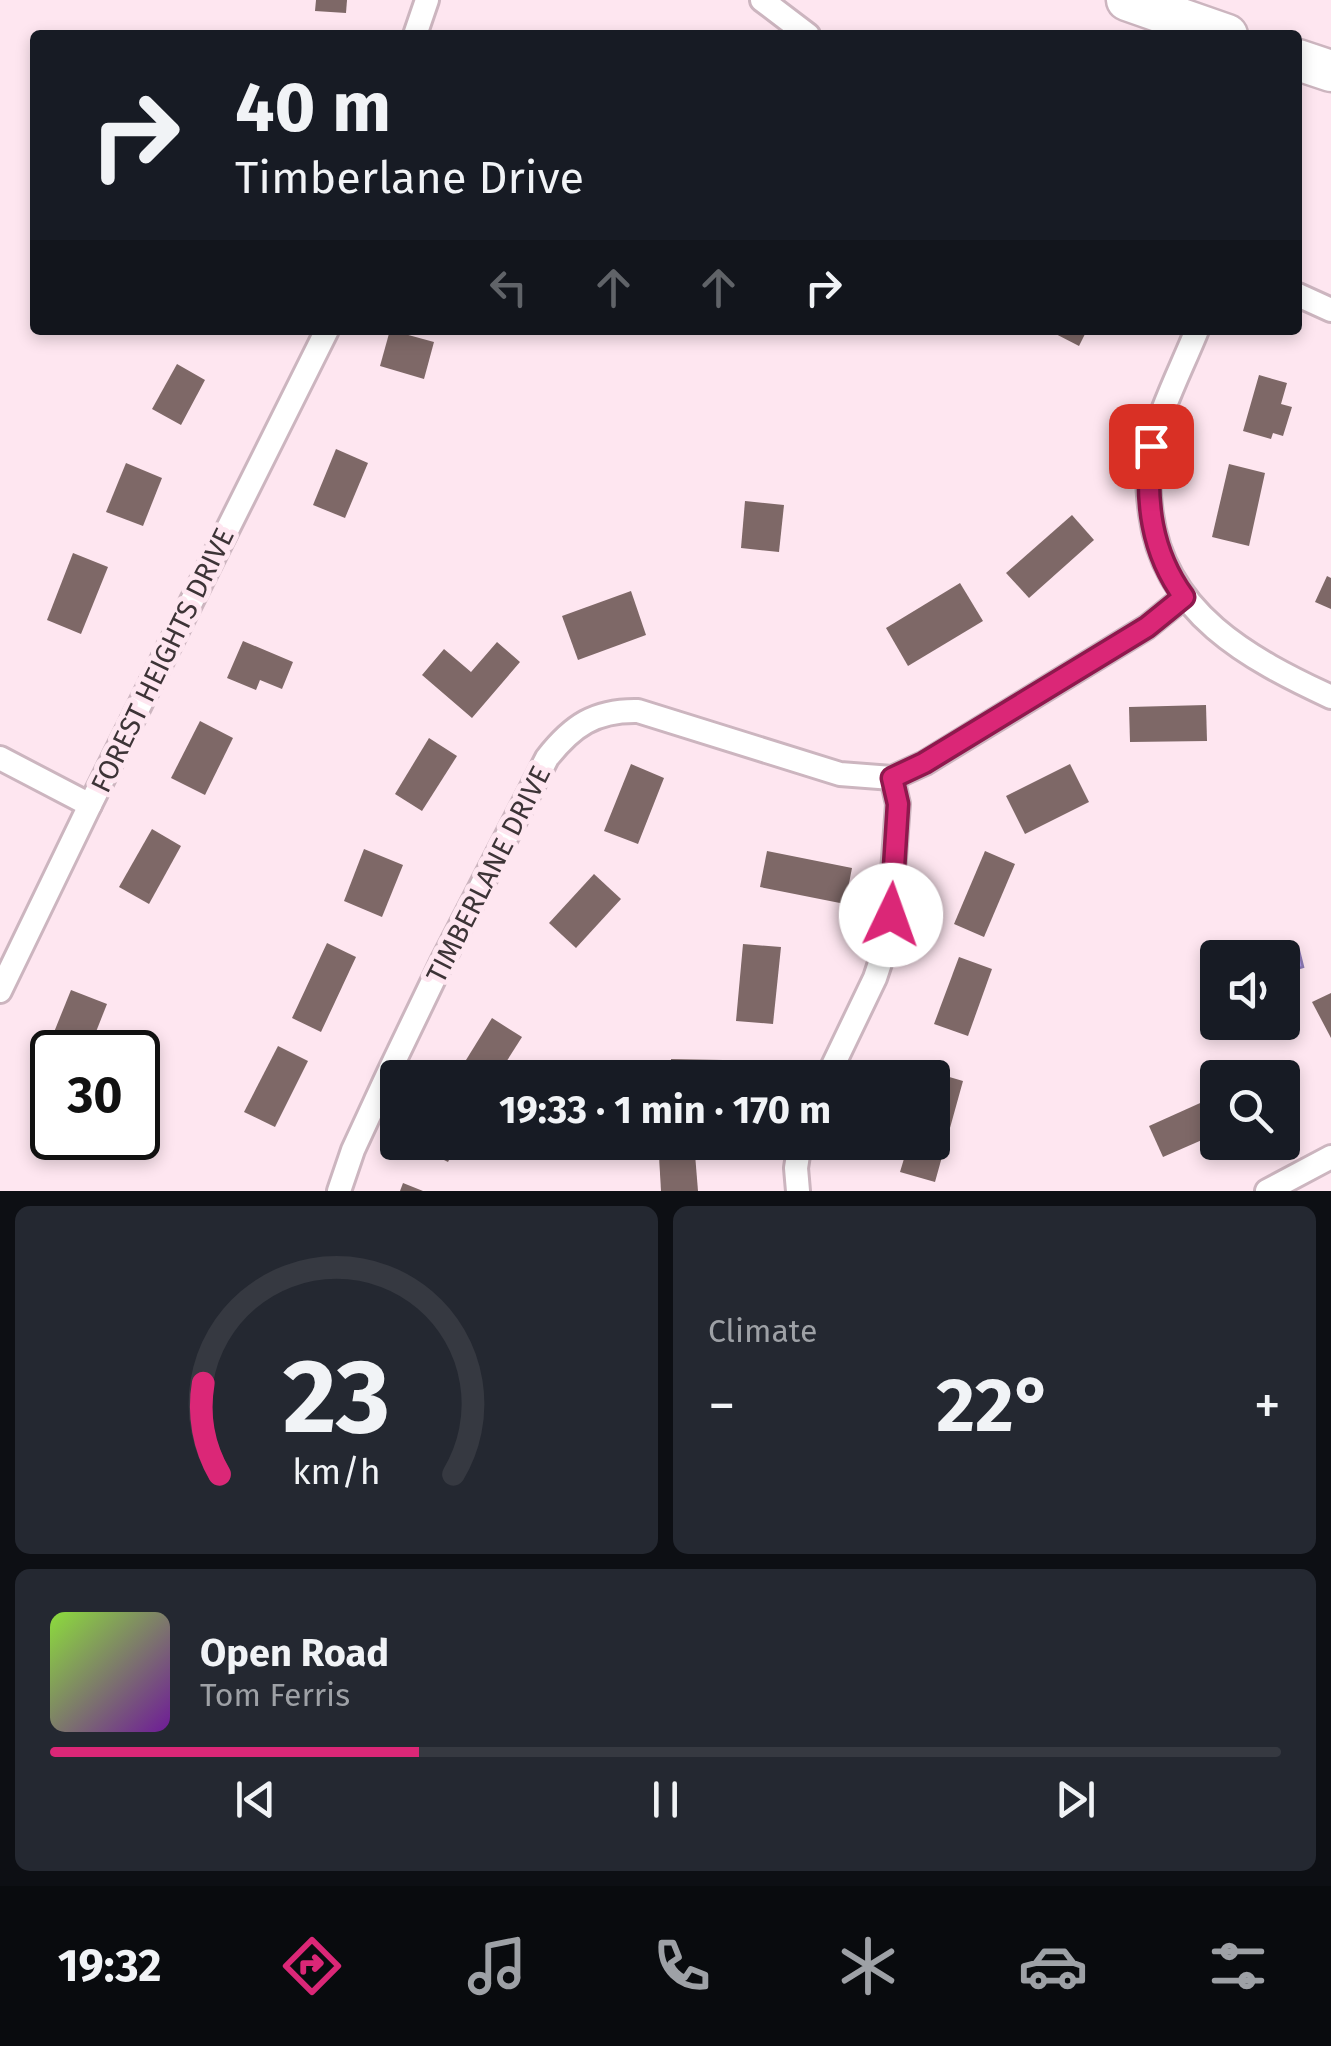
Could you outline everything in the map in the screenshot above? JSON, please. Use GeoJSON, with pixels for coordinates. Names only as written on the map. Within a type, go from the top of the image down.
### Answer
{"type":"FeatureCollection","features":[{"type":"Feature","properties":{"kind":"highway"},"geometry":{"type":"LineString","coordinates":[[1127,0],[1213,30]]}},
{"type":"Feature","properties":{"kind":"highway"},"geometry":{"type":"LineString","coordinates":[[1302,61],[1331,72]]}},
{"type":"Feature","properties":{"kind":"street"},"geometry":{"type":"LineString","coordinates":[[417,30],[427,0]]}},
{"type":"Feature","properties":{"kind":"street"},"geometry":{"type":"LineString","coordinates":[[762,0],[801,30]]}},
{"type":"Feature","properties":{"kind":"street"},"geometry":{"type":"LineString","coordinates":[[1302,297],[1331,310]]}},
{"type":"Feature","properties":{"kind":"street","name":"FOREST HEIGHTS DRIVE"},"geometry":{"type":"LineString","coordinates":[[0,991],[324,335]]}},
{"type":"Feature","properties":{"kind":"street"},"geometry":{"type":"LineString","coordinates":[[1195,335],[1151,446],[1148,495],[1160,554],[1170,578],[1202,616],[1278,673],[1331,698]]}},
{"type":"Feature","properties":{"kind":"street"},"geometry":{"type":"LineString","coordinates":[[836,1060],[875,978],[888,939],[898,804],[892,778],[924,763],[1131,637],[1184,597]]}},
{"type":"Feature","properties":{"kind":"street","name":"TIMBERLANE DRIVE"},"geometry":{"type":"LineString","coordinates":[[338,1191],[374,1103],[450,947],[548,758],[578,726],[608,713],[638,711],[840,774],[892,778]]}},
{"type":"Feature","properties":{"kind":"street"},"geometry":{"type":"LineString","coordinates":[[0,758],[90,804]]}},
{"type":"Feature","properties":{"kind":"street"},"geometry":{"type":"LineString","coordinates":[[1267,1191],[1331,1157]]}},
{"type":"Feature","properties":{"kind":"street"},"geometry":{"type":"LineString","coordinates":[[797,1160],[798,1191]]}},
{"type":"Feature","properties":{"kind":"building"},"geometry":{"type":"Polygon","coordinates":[[[316,0],[347,0],[346,13],[315,11],[316,0]]]}},
{"type":"Feature","properties":{"kind":"building"},"geometry":{"type":"Polygon","coordinates":[[[389,335],[408,335],[434,342],[424,379],[380,366],[389,335]]]}},
{"type":"Feature","properties":{"kind":"building"},"geometry":{"type":"Polygon","coordinates":[[[1058,335],[1084,335],[1079,346],[1058,335]]]}},
{"type":"Feature","properties":{"kind":"building"},"geometry":{"type":"Polygon","coordinates":[[[177,364],[205,380],[181,425],[152,409],[177,364]]]}},
{"type":"Feature","properties":{"kind":"building"},"geometry":{"type":"Polygon","coordinates":[[[1259,375],[1287,383],[1281,404],[1292,407],[1283,436],[1273,433],[1271,439],[1243,431],[1259,375]]]}},
{"type":"Feature","properties":{"kind":"building"},"geometry":{"type":"Polygon","coordinates":[[[336,449],[368,463],[345,518],[313,505],[336,449]]]}},
{"type":"Feature","properties":{"kind":"building"},"geometry":{"type":"Polygon","coordinates":[[[126,463],[162,478],[143,526],[106,512],[126,463]]]}},
{"type":"Feature","properties":{"kind":"building"},"geometry":{"type":"Polygon","coordinates":[[[1229,464],[1265,473],[1249,546],[1212,537],[1229,464]]]}},
{"type":"Feature","properties":{"kind":"building"},"geometry":{"type":"Polygon","coordinates":[[[745,501],[784,505],[779,552],[741,548],[745,501]]]}},
{"type":"Feature","properties":{"kind":"building"},"geometry":{"type":"Polygon","coordinates":[[[1072,515],[1094,540],[1029,598],[1006,573],[1072,515]]]}},
{"type":"Feature","properties":{"kind":"building"},"geometry":{"type":"Polygon","coordinates":[[[73,553],[108,567],[81,634],[47,620],[73,553]]]}},
{"type":"Feature","properties":{"kind":"building"},"geometry":{"type":"Polygon","coordinates":[[[1327,576],[1331,578],[1331,609],[1315,602],[1327,576]]]}},
{"type":"Feature","properties":{"kind":"building"},"geometry":{"type":"Polygon","coordinates":[[[960,583],[983,621],[908,666],[886,628],[960,583]]]}},
{"type":"Feature","properties":{"kind":"building"},"geometry":{"type":"Polygon","coordinates":[[[631,591],[646,635],[578,660],[562,616],[631,591]]]}},
{"type":"Feature","properties":{"kind":"building"},"geometry":{"type":"Polygon","coordinates":[[[243,641],[293,662],[282,689],[260,680],[256,690],[227,678],[243,641]]]}},
{"type":"Feature","properties":{"kind":"building"},"geometry":{"type":"Polygon","coordinates":[[[497,642],[520,662],[472,718],[422,675],[444,649],[471,672],[497,642]]]}},
{"type":"Feature","properties":{"kind":"building"},"geometry":{"type":"Polygon","coordinates":[[[1206,705],[1207,741],[1130,742],[1129,707],[1206,705]]]}},
{"type":"Feature","properties":{"kind":"building"},"geometry":{"type":"Polygon","coordinates":[[[200,721],[233,738],[205,795],[171,778],[200,721]]]}},
{"type":"Feature","properties":{"kind":"building"},"geometry":{"type":"Polygon","coordinates":[[[429,738],[457,756],[422,811],[395,794],[429,738]]]}},
{"type":"Feature","properties":{"kind":"building"},"geometry":{"type":"Polygon","coordinates":[[[631,764],[664,778],[638,844],[604,831],[631,764]]]}},
{"type":"Feature","properties":{"kind":"building"},"geometry":{"type":"Polygon","coordinates":[[[1070,764],[1089,802],[1025,834],[1006,796],[1070,764]]]}},
{"type":"Feature","properties":{"kind":"building"},"geometry":{"type":"Polygon","coordinates":[[[152,829],[181,846],[149,904],[119,887],[152,829]]]}},
{"type":"Feature","properties":{"kind":"building"},"geometry":{"type":"Polygon","coordinates":[[[364,849],[403,865],[382,917],[344,901],[364,849]]]}},
{"type":"Feature","properties":{"kind":"building"},"geometry":{"type":"Polygon","coordinates":[[[767,851],[852,868],[845,904],[760,887],[767,851]]]}},
{"type":"Feature","properties":{"kind":"building"},"geometry":{"type":"Polygon","coordinates":[[[985,851],[1015,864],[984,937],[954,924],[985,851]]]}},
{"type":"Feature","properties":{"kind":"building"},"geometry":{"type":"Polygon","coordinates":[[[594,874],[621,899],[576,948],[549,923],[594,874]]]}},
{"type":"Feature","properties":{"kind":"building"},"geometry":{"type":"Polygon","coordinates":[[[327,943],[356,957],[321,1032],[292,1018],[327,943]]]}},
{"type":"Feature","properties":{"kind":"building"},"geometry":{"type":"Polygon","coordinates":[[[743,944],[781,947],[773,1024],[736,1021],[743,944]]]}},
{"type":"Feature","properties":{"kind":"building"},"geometry":{"type":"Polygon","coordinates":[[[959,957],[992,969],[968,1036],[934,1024],[959,957]]]}},
{"type":"Feature","properties":{"kind":"building"},"geometry":{"type":"Polygon","coordinates":[[[71,990],[107,1004],[97,1030],[55,1030],[71,990]]]}},
{"type":"Feature","properties":{"kind":"building"},"geometry":{"type":"Polygon","coordinates":[[[1331,993],[1331,1038],[1312,1002],[1331,993]]]}},
{"type":"Feature","properties":{"kind":"building"},"geometry":{"type":"Polygon","coordinates":[[[492,1018],[522,1037],[507,1060],[466,1060],[492,1018]]]}},
{"type":"Feature","properties":{"kind":"building"},"geometry":{"type":"Polygon","coordinates":[[[278,1046],[308,1061],[275,1127],[244,1112],[278,1046]]]}},
{"type":"Feature","properties":{"kind":"building"},"geometry":{"type":"Polygon","coordinates":[[[950,1077],[963,1081],[950,1128],[950,1077]]]}},
{"type":"Feature","properties":{"kind":"building"},"geometry":{"type":"Polygon","coordinates":[[[1200,1103],[1200,1141],[1163,1157],[1149,1126],[1200,1103]]]}},
{"type":"Feature","properties":{"kind":"building"},"geometry":{"type":"Polygon","coordinates":[[[659,1160],[695,1160],[698,1191],[661,1191],[659,1160]]]}},
{"type":"Feature","properties":{"kind":"building"},"geometry":{"type":"Polygon","coordinates":[[[904,1160],[941,1160],[935,1182],[900,1172],[904,1160]]]}},
{"type":"Feature","properties":{"kind":"building"},"geometry":{"type":"Polygon","coordinates":[[[403,1183],[423,1191],[400,1191],[403,1183]]]}},
{"type":"Feature","properties":{"kind":"route"},"geometry":{"type":"LineString","coordinates":[[891,915],[898,804],[892,778],[906,774],[1147,627],[1184,597],[1170,578],[1152,524],[1148,495],[1151,446]]}}]}
